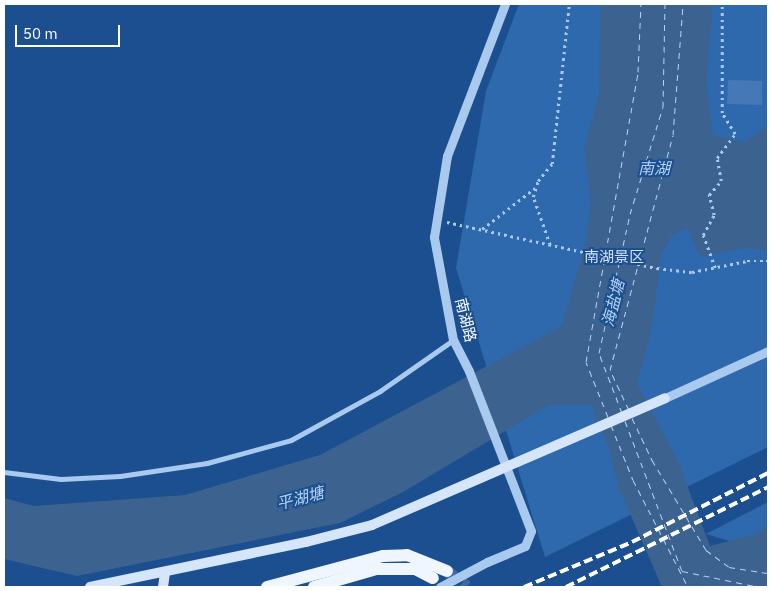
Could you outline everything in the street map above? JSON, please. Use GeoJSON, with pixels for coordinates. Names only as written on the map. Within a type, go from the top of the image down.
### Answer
{"type":"FeatureCollection","features":[{"type":"Feature","properties":{"kind":"main road"},"geometry":{"type":"LineString","coordinates":[[90,587],[165,572],[372,524],[508,468],[665,398]]}},
{"type":"Feature","properties":{"kind":"main road"},"geometry":{"type":"LineString","coordinates":[[267,587],[383,556],[407,555],[447,571]]}},
{"type":"Feature","properties":{"kind":"main road"},"geometry":{"type":"LineString","coordinates":[[314,587],[376,569],[414,569],[437,582]]}},
{"type":"Feature","properties":{"kind":"main road"},"geometry":{"type":"LineString","coordinates":[[163,587],[165,572]]}},
{"type":"Feature","properties":{"kind":"street","name":"南湖路"},"geometry":{"type":"LineString","coordinates":[[437,582],[525,546],[531,531],[469,371],[453,340],[434,237],[447,156],[505,4]]}},
{"type":"Feature","properties":{"kind":"street"},"geometry":{"type":"LineString","coordinates":[[4,472],[61,478],[120,476],[207,463],[291,440],[380,391],[453,340]]}},
{"type":"Feature","properties":{"kind":"street"},"geometry":{"type":"LineString","coordinates":[[665,398],[768,351]]}},
{"type":"Feature","properties":{"kind":"path"},"geometry":{"type":"LineString","coordinates":[[482,230],[536,187],[552,164],[569,4]]}},
{"type":"Feature","properties":{"kind":"path"},"geometry":{"type":"LineString","coordinates":[[715,268],[703,234],[714,215],[710,195],[721,181],[717,158],[735,134],[722,113],[722,4]]}},
{"type":"Feature","properties":{"kind":"path"},"geometry":{"type":"LineString","coordinates":[[536,187],[533,197],[538,217],[550,245]]}},
{"type":"Feature","properties":{"kind":"path"},"geometry":{"type":"LineString","coordinates":[[436,219],[657,268],[692,272],[747,261],[768,261]]}},
{"type":"Feature","properties":{"kind":"green space","name":"南湖景区"},"geometry":{"type":"Polygon","coordinates":[[[519,4],[768,4],[768,447],[545,557],[456,268],[486,91],[519,4]]]}},
{"type":"Feature","properties":{"kind":"green space"},"geometry":{"type":"Polygon","coordinates":[[[768,502],[768,536],[746,546],[706,534],[768,502]]]}},
{"type":"Feature","properties":{"kind":"water"},"geometry":{"type":"Polygon","coordinates":[[[600,4],[713,4],[706,83],[713,135],[744,142],[768,126],[768,250],[745,248],[700,257],[688,228],[672,235],[661,255],[652,327],[637,384],[678,461],[710,546],[755,534],[768,527],[768,587],[662,587],[618,486],[609,448],[591,405],[549,405],[403,492],[340,523],[77,576],[4,559],[4,498],[34,506],[185,495],[320,455],[562,326],[586,240],[591,203],[584,149],[599,94],[600,4]]]}},
{"type":"Feature","properties":{"kind":"building"},"geometry":{"type":"Polygon","coordinates":[[[728,80],[762,81],[762,105],[727,104],[728,80]]]}},
{"type":"Feature","properties":{"kind":"ferry route"},"geometry":{"type":"LineString","coordinates":[[608,417],[586,362],[638,72],[641,4]]}},
{"type":"Feature","properties":{"kind":"ferry route"},"geometry":{"type":"LineString","coordinates":[[622,413],[599,353],[630,214],[663,107],[665,4]]}},
{"type":"Feature","properties":{"kind":"ferry route"},"geometry":{"type":"LineString","coordinates":[[629,410],[610,370],[673,135],[683,4]]}},
{"type":"Feature","properties":{"kind":"ferry route"},"geometry":{"type":"LineString","coordinates":[[632,418],[652,460],[706,550],[729,567],[768,573]]}},
{"type":"Feature","properties":{"kind":"ferry route"},"geometry":{"type":"LineString","coordinates":[[625,421],[682,571],[759,587]]}},
{"type":"Feature","properties":{"kind":"ferry route"},"geometry":{"type":"LineString","coordinates":[[611,425],[633,480],[688,587]]}},
{"type":"Feature","properties":{"kind":"tunnel"},"geometry":{"type":"LineString","coordinates":[[448,572],[467,587]]}},
{"type":"Feature","properties":{"kind":"railway"},"geometry":{"type":"LineString","coordinates":[[524,587],[632,542],[768,473]]}},
{"type":"Feature","properties":{"kind":"railway"},"geometry":{"type":"LineString","coordinates":[[566,587],[768,487]]}},
{"type":"Feature","properties":{"kind":"water label","name":"南湖"},"geometry":{"type":"Point","coordinates":[654,168]}},
{"type":"Feature","properties":{"kind":"water label","name":"海盐塘"},"geometry":{"type":"Point","coordinates":[613,303]}},
{"type":"Feature","properties":{"kind":"water label","name":"平湖塘"},"geometry":{"type":"Point","coordinates":[300,498]}}]}
